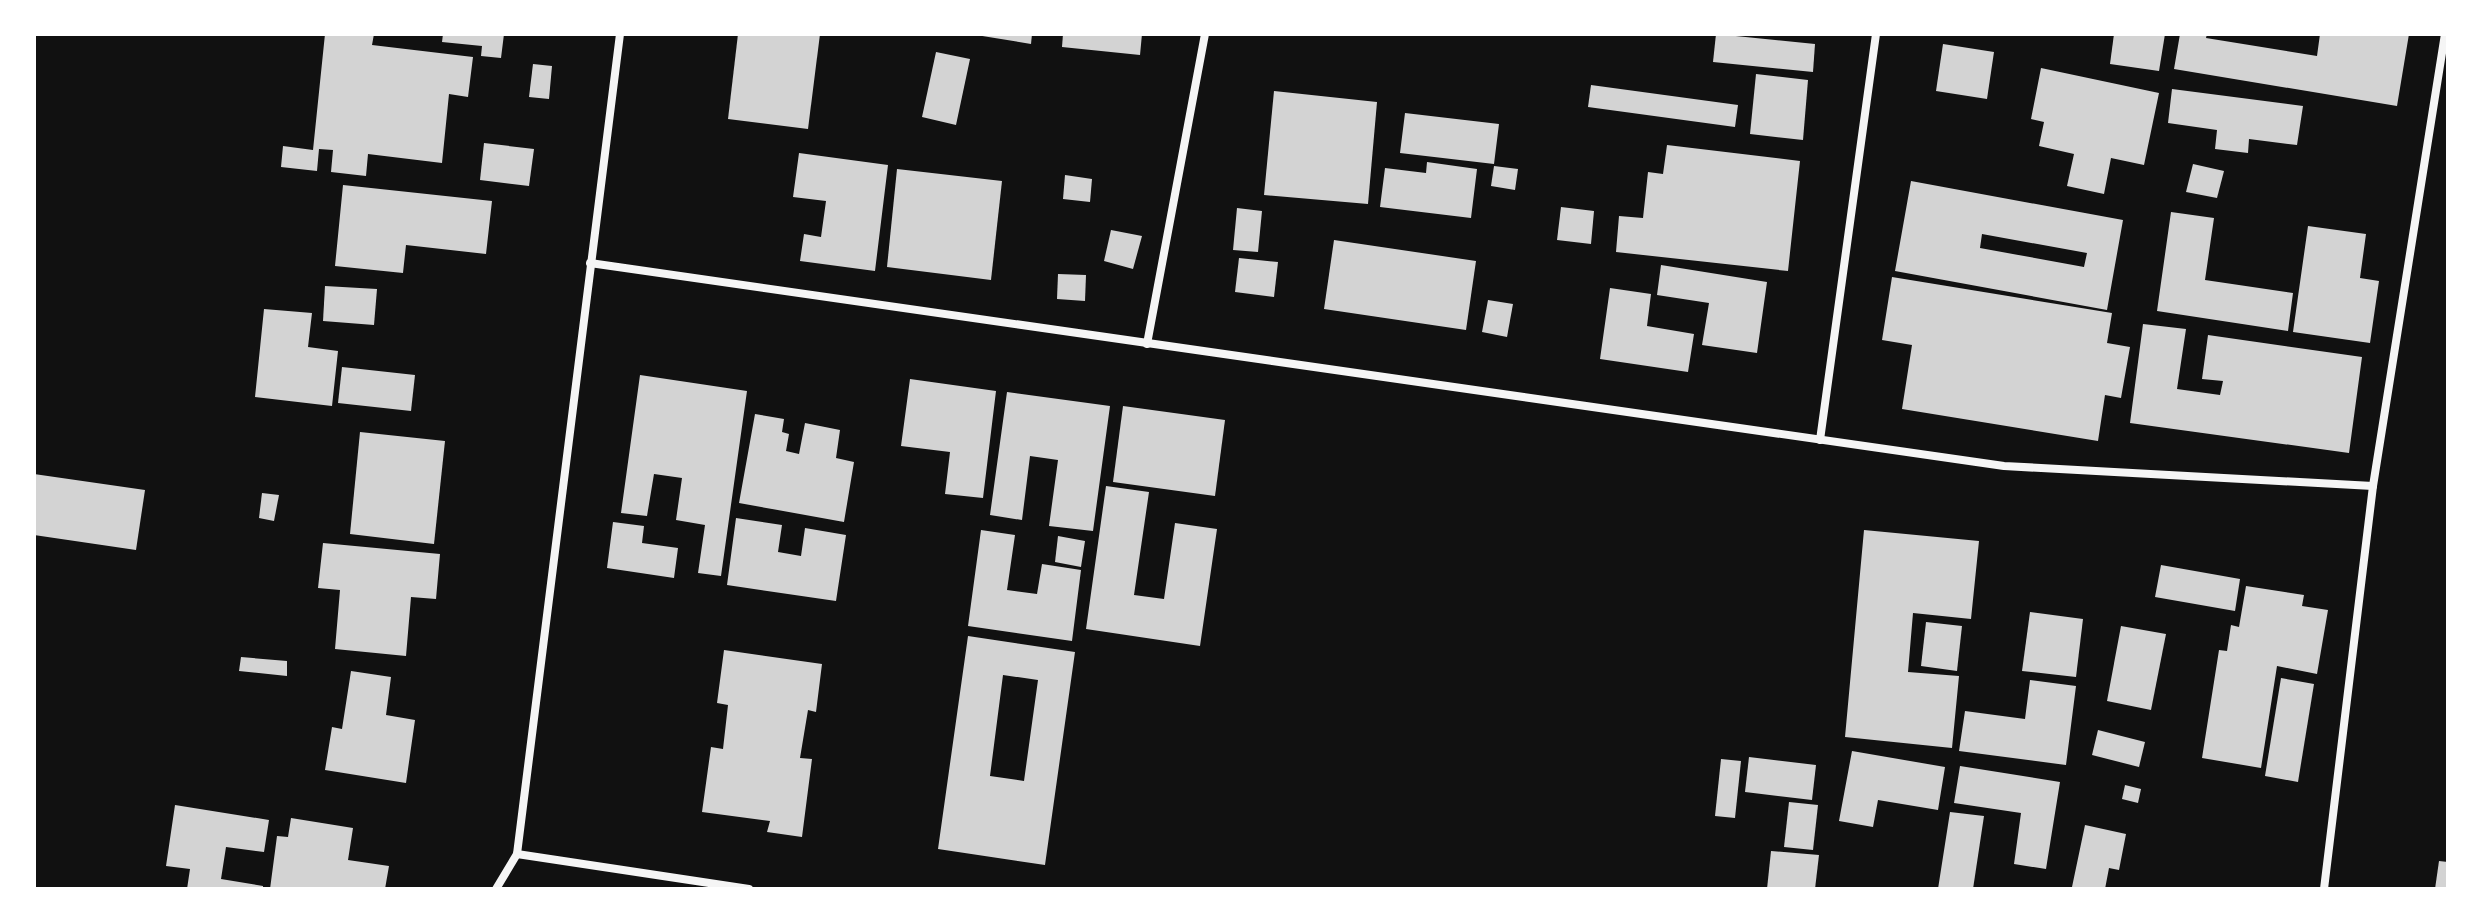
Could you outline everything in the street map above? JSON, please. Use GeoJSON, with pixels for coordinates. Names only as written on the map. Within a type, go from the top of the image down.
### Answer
{"type":"FeatureCollection","features":[{"type":"Feature","properties":{"kind":"street"},"geometry":{"type":"LineString","coordinates":[[496,889],[517,854],[620,34]]}},
{"type":"Feature","properties":{"kind":"street"},"geometry":{"type":"LineString","coordinates":[[1147,344],[1205,34]]}},
{"type":"Feature","properties":{"kind":"street"},"geometry":{"type":"LineString","coordinates":[[1820,440],[1876,34]]}},
{"type":"Feature","properties":{"kind":"street"},"geometry":{"type":"LineString","coordinates":[[2324,889],[2373,486],[2445,34]]}},
{"type":"Feature","properties":{"kind":"street"},"geometry":{"type":"LineString","coordinates":[[590,263],[2004,466],[2373,486]]}},
{"type":"Feature","properties":{"kind":"street"},"geometry":{"type":"LineString","coordinates":[[517,854],[749,889]]}},
{"type":"Feature","properties":{"kind":"building"},"geometry":{"type":"Polygon","coordinates":[[[325,34],[374,34],[372,45],[473,57],[468,97],[449,94],[442,163],[368,154],[366,176],[331,172],[333,150],[319,149],[317,171],[281,167],[283,146],[313,150],[325,34]]]}},
{"type":"Feature","properties":{"kind":"building"},"geometry":{"type":"Polygon","coordinates":[[[443,34],[504,34],[501,58],[481,56],[482,46],[442,42],[443,34]]]}},
{"type":"Feature","properties":{"kind":"building"},"geometry":{"type":"Polygon","coordinates":[[[738,34],[820,34],[808,129],[728,119],[738,34]]]}},
{"type":"Feature","properties":{"kind":"building"},"geometry":{"type":"Polygon","coordinates":[[[970,34],[1032,34],[1031,44],[970,34]]]}},
{"type":"Feature","properties":{"kind":"building"},"geometry":{"type":"Polygon","coordinates":[[[1063,34],[1142,34],[1140,55],[1062,47],[1063,34]]]}},
{"type":"Feature","properties":{"kind":"building"},"geometry":{"type":"Polygon","coordinates":[[[1716,34],[1815,44],[1813,72],[1713,62],[1716,34]]]}},
{"type":"Feature","properties":{"kind":"building"},"geometry":{"type":"Polygon","coordinates":[[[2114,34],[2165,34],[2159,71],[2110,64],[2114,34]]]}},
{"type":"Feature","properties":{"kind":"building"},"geometry":{"type":"Polygon","coordinates":[[[2180,34],[2207,34],[2206,38],[2317,56],[2320,34],[2409,34],[2397,106],[2174,69],[2180,34]]]}},
{"type":"Feature","properties":{"kind":"building"},"geometry":{"type":"Polygon","coordinates":[[[1943,44],[1994,52],[1987,99],[1936,91],[1943,44]]]}},
{"type":"Feature","properties":{"kind":"building"},"geometry":{"type":"Polygon","coordinates":[[[936,52],[970,59],[956,125],[922,117],[936,52]]]}},
{"type":"Feature","properties":{"kind":"building"},"geometry":{"type":"Polygon","coordinates":[[[533,64],[552,66],[549,99],[529,97],[533,64]]]}},
{"type":"Feature","properties":{"kind":"building"},"geometry":{"type":"Polygon","coordinates":[[[2041,68],[2159,93],[2144,165],[2111,158],[2104,194],[2067,186],[2074,154],[2039,146],[2044,122],[2031,119],[2041,68]]]}},
{"type":"Feature","properties":{"kind":"building"},"geometry":{"type":"Polygon","coordinates":[[[1756,74],[1808,80],[1803,140],[1750,134],[1756,74]]]}},
{"type":"Feature","properties":{"kind":"building"},"geometry":{"type":"Polygon","coordinates":[[[1591,85],[1738,105],[1735,127],[1588,107],[1591,85]]]}},
{"type":"Feature","properties":{"kind":"building"},"geometry":{"type":"Polygon","coordinates":[[[2172,89],[2303,106],[2297,145],[2249,139],[2248,153],[2215,149],[2217,130],[2168,123],[2172,89]]]}},
{"type":"Feature","properties":{"kind":"building"},"geometry":{"type":"Polygon","coordinates":[[[1274,91],[1377,102],[1368,204],[1264,195],[1274,91]]]}},
{"type":"Feature","properties":{"kind":"building"},"geometry":{"type":"Polygon","coordinates":[[[1405,113],[1499,124],[1494,164],[1400,153],[1405,113]]]}},
{"type":"Feature","properties":{"kind":"building"},"geometry":{"type":"Polygon","coordinates":[[[484,143],[534,149],[529,186],[480,180],[484,143]]]}},
{"type":"Feature","properties":{"kind":"building"},"geometry":{"type":"Polygon","coordinates":[[[1667,145],[1800,161],[1788,271],[1616,252],[1619,216],[1643,218],[1648,172],[1663,174],[1667,145]]]}},
{"type":"Feature","properties":{"kind":"building"},"geometry":{"type":"Polygon","coordinates":[[[799,153],[888,165],[875,271],[800,261],[804,234],[821,237],[826,201],[793,197],[799,153]]]}},
{"type":"Feature","properties":{"kind":"building"},"geometry":{"type":"Polygon","coordinates":[[[1427,162],[1477,169],[1471,218],[1380,207],[1385,168],[1426,173],[1427,162]]]}},
{"type":"Feature","properties":{"kind":"building"},"geometry":{"type":"Polygon","coordinates":[[[2193,164],[2224,171],[2217,198],[2186,192],[2193,164]]]}},
{"type":"Feature","properties":{"kind":"building"},"geometry":{"type":"Polygon","coordinates":[[[1494,166],[1518,169],[1515,190],[1491,186],[1494,166]]]}},
{"type":"Feature","properties":{"kind":"building"},"geometry":{"type":"Polygon","coordinates":[[[897,169],[1002,181],[991,280],[887,267],[897,169]]]}},
{"type":"Feature","properties":{"kind":"building"},"geometry":{"type":"Polygon","coordinates":[[[1065,175],[1092,179],[1090,202],[1063,199],[1065,175]]]}},
{"type":"Feature","properties":{"kind":"building"},"geometry":{"type":"Polygon","coordinates":[[[1911,181],[2123,220],[2107,310],[1895,271],[1911,181]],[[1982,234],[1980,248],[2084,267],[2087,253],[1982,234]]]}},
{"type":"Feature","properties":{"kind":"building"},"geometry":{"type":"Polygon","coordinates":[[[343,185],[492,201],[486,254],[406,245],[403,273],[335,266],[343,185]]]}},
{"type":"Feature","properties":{"kind":"building"},"geometry":{"type":"Polygon","coordinates":[[[1561,207],[1594,211],[1591,244],[1557,240],[1561,207]]]}},
{"type":"Feature","properties":{"kind":"building"},"geometry":{"type":"Polygon","coordinates":[[[1237,208],[1262,211],[1258,252],[1233,250],[1237,208]]]}},
{"type":"Feature","properties":{"kind":"building"},"geometry":{"type":"Polygon","coordinates":[[[2171,212],[2214,218],[2205,280],[2293,293],[2288,331],[2157,311],[2171,212]]]}},
{"type":"Feature","properties":{"kind":"building"},"geometry":{"type":"Polygon","coordinates":[[[2308,226],[2366,234],[2360,278],[2379,281],[2370,343],[2293,332],[2308,226]]]}},
{"type":"Feature","properties":{"kind":"building"},"geometry":{"type":"Polygon","coordinates":[[[1111,230],[1142,236],[1133,269],[1104,261],[1111,230]]]}},
{"type":"Feature","properties":{"kind":"building"},"geometry":{"type":"Polygon","coordinates":[[[1334,240],[1476,261],[1466,330],[1324,309],[1334,240]]]}},
{"type":"Feature","properties":{"kind":"building"},"geometry":{"type":"Polygon","coordinates":[[[1239,258],[1278,262],[1274,297],[1235,292],[1239,258]]]}},
{"type":"Feature","properties":{"kind":"building"},"geometry":{"type":"Polygon","coordinates":[[[1661,265],[1767,282],[1757,353],[1702,345],[1709,303],[1657,295],[1661,265]]]}},
{"type":"Feature","properties":{"kind":"building"},"geometry":{"type":"Polygon","coordinates":[[[1058,274],[1086,275],[1085,301],[1057,299],[1058,274]]]}},
{"type":"Feature","properties":{"kind":"building"},"geometry":{"type":"Polygon","coordinates":[[[1892,277],[2112,313],[2107,343],[2130,347],[2121,398],[2105,395],[2098,441],[1902,409],[1912,345],[1882,340],[1892,277]]]}},
{"type":"Feature","properties":{"kind":"building"},"geometry":{"type":"Polygon","coordinates":[[[325,286],[377,289],[374,325],[323,321],[325,286]]]}},
{"type":"Feature","properties":{"kind":"building"},"geometry":{"type":"Polygon","coordinates":[[[1610,288],[1651,294],[1647,326],[1694,334],[1688,372],[1600,359],[1610,288]]]}},
{"type":"Feature","properties":{"kind":"building"},"geometry":{"type":"Polygon","coordinates":[[[1488,300],[1513,304],[1507,337],[1482,332],[1488,300]]]}},
{"type":"Feature","properties":{"kind":"building"},"geometry":{"type":"Polygon","coordinates":[[[264,309],[312,313],[308,347],[338,351],[332,406],[255,397],[264,309]]]}},
{"type":"Feature","properties":{"kind":"building"},"geometry":{"type":"Polygon","coordinates":[[[2143,324],[2186,329],[2177,389],[2220,395],[2223,381],[2202,379],[2208,335],[2362,357],[2349,453],[2130,423],[2143,324]]]}},
{"type":"Feature","properties":{"kind":"building"},"geometry":{"type":"Polygon","coordinates":[[[342,367],[415,375],[411,411],[338,403],[342,367]]]}},
{"type":"Feature","properties":{"kind":"building"},"geometry":{"type":"Polygon","coordinates":[[[640,375],[747,391],[721,576],[698,573],[705,525],[676,520],[682,478],[654,474],[647,516],[621,513],[640,375]]]}},
{"type":"Feature","properties":{"kind":"building"},"geometry":{"type":"Polygon","coordinates":[[[910,379],[996,391],[983,498],[945,494],[950,452],[901,446],[910,379]]]}},
{"type":"Feature","properties":{"kind":"building"},"geometry":{"type":"Polygon","coordinates":[[[1007,392],[1110,406],[1093,531],[1049,526],[1058,460],[1030,456],[1022,520],[990,515],[1007,392]]]}},
{"type":"Feature","properties":{"kind":"building"},"geometry":{"type":"Polygon","coordinates":[[[1123,406],[1225,420],[1215,496],[1113,482],[1123,406]]]}},
{"type":"Feature","properties":{"kind":"building"},"geometry":{"type":"Polygon","coordinates":[[[755,414],[784,419],[782,432],[789,434],[786,451],[799,454],[805,423],[840,430],[836,458],[854,462],[844,522],[739,503],[755,414]]]}},
{"type":"Feature","properties":{"kind":"building"},"geometry":{"type":"Polygon","coordinates":[[[360,432],[445,441],[434,544],[350,534],[360,432]]]}},
{"type":"Feature","properties":{"kind":"building"},"geometry":{"type":"Polygon","coordinates":[[[34,474],[145,490],[136,550],[34,535],[34,474]]]}},
{"type":"Feature","properties":{"kind":"building"},"geometry":{"type":"Polygon","coordinates":[[[1106,486],[1149,492],[1134,595],[1164,599],[1175,523],[1217,529],[1200,646],[1086,629],[1106,486]]]}},
{"type":"Feature","properties":{"kind":"building"},"geometry":{"type":"Polygon","coordinates":[[[262,493],[279,495],[274,521],[259,518],[262,493]]]}},
{"type":"Feature","properties":{"kind":"building"},"geometry":{"type":"Polygon","coordinates":[[[736,518],[782,525],[778,552],[801,556],[805,528],[846,535],[836,601],[727,585],[736,518]]]}},
{"type":"Feature","properties":{"kind":"building"},"geometry":{"type":"Polygon","coordinates":[[[613,522],[644,526],[642,543],[678,548],[674,578],[607,568],[613,522]]]}},
{"type":"Feature","properties":{"kind":"building"},"geometry":{"type":"Polygon","coordinates":[[[981,530],[1015,535],[1007,590],[1037,594],[1042,564],[1081,570],[1072,641],[968,626],[981,530]]]}},
{"type":"Feature","properties":{"kind":"building"},"geometry":{"type":"Polygon","coordinates":[[[1864,530],[1979,541],[1971,619],[1913,613],[1908,672],[1959,676],[1952,748],[1845,737],[1864,530]]]}},
{"type":"Feature","properties":{"kind":"building"},"geometry":{"type":"Polygon","coordinates":[[[1058,536],[1085,541],[1081,567],[1055,562],[1058,536]]]}},
{"type":"Feature","properties":{"kind":"building"},"geometry":{"type":"Polygon","coordinates":[[[323,543],[440,554],[436,599],[411,597],[406,656],[335,649],[340,590],[318,588],[323,543]]]}},
{"type":"Feature","properties":{"kind":"building"},"geometry":{"type":"Polygon","coordinates":[[[2161,565],[2240,579],[2235,611],[2155,597],[2161,565]]]}},
{"type":"Feature","properties":{"kind":"building"},"geometry":{"type":"Polygon","coordinates":[[[2246,586],[2304,595],[2302,606],[2328,610],[2317,674],[2277,666],[2261,768],[2202,758],[2219,650],[2227,651],[2231,625],[2239,627],[2246,586]]]}},
{"type":"Feature","properties":{"kind":"building"},"geometry":{"type":"Polygon","coordinates":[[[2030,612],[2083,619],[2076,677],[2022,671],[2030,612]]]}},
{"type":"Feature","properties":{"kind":"building"},"geometry":{"type":"Polygon","coordinates":[[[1926,622],[1962,626],[1957,671],[1921,666],[1926,622]]]}},
{"type":"Feature","properties":{"kind":"building"},"geometry":{"type":"Polygon","coordinates":[[[2121,626],[2166,634],[2151,710],[2107,701],[2121,626]]]}},
{"type":"Feature","properties":{"kind":"building"},"geometry":{"type":"Polygon","coordinates":[[[968,636],[1075,652],[1045,865],[938,849],[968,636]],[[1003,675],[990,776],[1024,781],[1038,680],[1003,675]]]}},
{"type":"Feature","properties":{"kind":"building"},"geometry":{"type":"Polygon","coordinates":[[[724,650],[822,664],[816,712],[808,710],[800,758],[812,759],[802,837],[767,832],[770,821],[702,812],[711,747],[723,749],[728,705],[717,703],[724,650]]]}},
{"type":"Feature","properties":{"kind":"building"},"geometry":{"type":"Polygon","coordinates":[[[241,657],[287,661],[287,676],[239,671],[241,657]]]}},
{"type":"Feature","properties":{"kind":"building"},"geometry":{"type":"Polygon","coordinates":[[[351,671],[391,677],[386,715],[415,720],[406,783],[325,770],[332,727],[342,729],[351,671]]]}},
{"type":"Feature","properties":{"kind":"building"},"geometry":{"type":"Polygon","coordinates":[[[2281,678],[2314,684],[2298,782],[2265,776],[2281,678]]]}},
{"type":"Feature","properties":{"kind":"building"},"geometry":{"type":"Polygon","coordinates":[[[2030,680],[2076,686],[2066,765],[1959,751],[1965,711],[2025,719],[2030,680]]]}},
{"type":"Feature","properties":{"kind":"building"},"geometry":{"type":"Polygon","coordinates":[[[2098,730],[2145,742],[2139,767],[2092,755],[2098,730]]]}},
{"type":"Feature","properties":{"kind":"building"},"geometry":{"type":"Polygon","coordinates":[[[1852,751],[1945,767],[1938,810],[1878,800],[1873,827],[1839,821],[1852,751]]]}},
{"type":"Feature","properties":{"kind":"building"},"geometry":{"type":"Polygon","coordinates":[[[1749,757],[1816,765],[1812,800],[1745,792],[1749,757]]]}},
{"type":"Feature","properties":{"kind":"building"},"geometry":{"type":"Polygon","coordinates":[[[1721,759],[1741,761],[1735,818],[1715,816],[1721,759]]]}},
{"type":"Feature","properties":{"kind":"building"},"geometry":{"type":"Polygon","coordinates":[[[1960,766],[2060,782],[2046,869],[2014,864],[2021,813],[1954,803],[1960,766]]]}},
{"type":"Feature","properties":{"kind":"building"},"geometry":{"type":"Polygon","coordinates":[[[2125,785],[2141,789],[2138,803],[2122,799],[2125,785]]]}},
{"type":"Feature","properties":{"kind":"building"},"geometry":{"type":"Polygon","coordinates":[[[1789,802],[1818,805],[1813,850],[1784,847],[1789,802]]]}},
{"type":"Feature","properties":{"kind":"building"},"geometry":{"type":"Polygon","coordinates":[[[175,805],[269,820],[264,852],[226,847],[221,879],[263,886],[263,889],[187,889],[190,869],[166,866],[175,805]]]}},
{"type":"Feature","properties":{"kind":"building"},"geometry":{"type":"Polygon","coordinates":[[[1950,812],[1984,816],[1973,889],[1938,889],[1950,812]]]}},
{"type":"Feature","properties":{"kind":"building"},"geometry":{"type":"Polygon","coordinates":[[[291,818],[353,828],[348,860],[389,866],[385,889],[270,889],[277,836],[288,837],[291,818]]]}},
{"type":"Feature","properties":{"kind":"building"},"geometry":{"type":"Polygon","coordinates":[[[2085,825],[2126,834],[2119,870],[2109,868],[2105,889],[2072,887],[2085,825]]]}},
{"type":"Feature","properties":{"kind":"building"},"geometry":{"type":"Polygon","coordinates":[[[1771,851],[1819,855],[1815,889],[1767,889],[1771,851]]]}},
{"type":"Feature","properties":{"kind":"building"},"geometry":{"type":"Polygon","coordinates":[[[2439,861],[2448,862],[2448,889],[2435,889],[2439,861]]]}}]}
